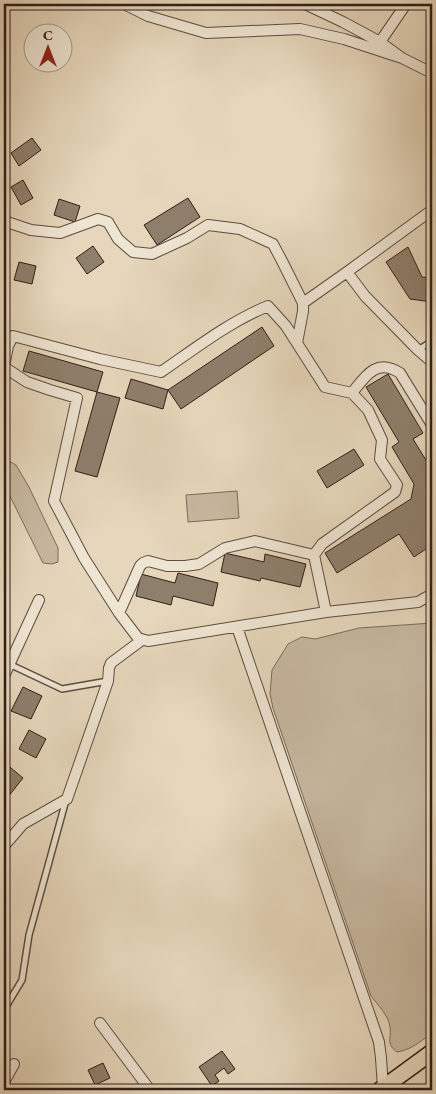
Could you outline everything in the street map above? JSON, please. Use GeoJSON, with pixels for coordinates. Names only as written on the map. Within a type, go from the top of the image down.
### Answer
{"type":"FeatureCollection","features":[{"type":"Feature","properties":{"kind":"main road"},"geometry":{"type":"LineString","coordinates":[[382,1090],[432,1052]]}},
{"type":"Feature","properties":{"kind":"street"},"geometry":{"type":"LineString","coordinates":[[124,4],[148,16],[206,33],[300,29],[344,39],[402,58],[432,73]]}},
{"type":"Feature","properties":{"kind":"street"},"geometry":{"type":"LineString","coordinates":[[304,4],[380,42],[402,58]]}},
{"type":"Feature","properties":{"kind":"street"},"geometry":{"type":"LineString","coordinates":[[380,42],[406,4]]}},
{"type":"Feature","properties":{"kind":"street"},"geometry":{"type":"LineString","coordinates":[[302,303],[432,210]]}},
{"type":"Feature","properties":{"kind":"street"},"geometry":{"type":"LineString","coordinates":[[4,221],[31,230],[60,233],[98,219],[108,222],[118,239],[133,252],[152,254],[187,238],[208,225],[240,230],[273,244],[282,261],[302,303],[303,311],[297,343]]}},
{"type":"Feature","properties":{"kind":"street"},"geometry":{"type":"LineString","coordinates":[[347,272],[365,296],[432,362]]}},
{"type":"Feature","properties":{"kind":"street"},"geometry":{"type":"LineString","coordinates":[[326,612],[314,555],[322,544],[395,492],[397,485],[380,459],[382,440],[368,410],[352,393],[324,387],[286,326],[268,306],[232,323],[161,372],[100,359],[13,336],[8,346],[4,367],[27,382],[77,398],[54,501],[84,558],[138,638],[148,641],[326,612],[418,602],[432,594]]}},
{"type":"Feature","properties":{"kind":"street"},"geometry":{"type":"LineString","coordinates":[[352,393],[364,377],[373,370],[384,367],[392,368],[400,373],[432,425]]}},
{"type":"Feature","properties":{"kind":"street"},"geometry":{"type":"LineString","coordinates":[[120,613],[143,562],[148,561],[167,566],[199,564],[225,548],[255,540],[314,555]]}},
{"type":"Feature","properties":{"kind":"street"},"geometry":{"type":"LineString","coordinates":[[4,676],[39,600]]}},
{"type":"Feature","properties":{"kind":"street"},"geometry":{"type":"LineString","coordinates":[[237,627],[379,1042],[382,1058],[382,1090]]}},
{"type":"Feature","properties":{"kind":"street"},"geometry":{"type":"LineString","coordinates":[[4,846],[23,824],[66,799],[108,681],[111,663],[142,640]]}},
{"type":"Feature","properties":{"kind":"street"},"geometry":{"type":"LineString","coordinates":[[100,1023],[150,1090]]}},
{"type":"Feature","properties":{"kind":"street"},"geometry":{"type":"LineString","coordinates":[[4,1082],[14,1064]]}},
{"type":"Feature","properties":{"kind":"lane"},"geometry":{"type":"LineString","coordinates":[[418,350],[432,342]]}},
{"type":"Feature","properties":{"kind":"lane"},"geometry":{"type":"LineString","coordinates":[[9,664],[62,689],[108,681]]}},
{"type":"Feature","properties":{"kind":"lane"},"geometry":{"type":"LineString","coordinates":[[4,1010],[6,1002],[22,980],[29,935],[66,799]]}},
{"type":"Feature","properties":{"kind":"shaded area"},"geometry":{"type":"Polygon","coordinates":[[[7,460],[16,465],[29,487],[58,548],[58,562],[52,564],[43,563],[4,484],[4,463],[7,460]]]}},
{"type":"Feature","properties":{"kind":"shaded area"},"geometry":{"type":"Polygon","coordinates":[[[237,491],[239,518],[188,522],[186,495],[237,491]]]}},
{"type":"Feature","properties":{"kind":"shaded area"},"geometry":{"type":"Polygon","coordinates":[[[432,623],[432,1033],[411,1047],[397,1052],[390,1043],[389,1023],[371,996],[273,708],[270,694],[272,670],[288,644],[302,637],[315,639],[359,628],[432,623]]]}},
{"type":"Feature","properties":{"kind":"building"},"geometry":{"type":"Polygon","coordinates":[[[32,138],[41,150],[19,166],[11,153],[32,138]]]}},
{"type":"Feature","properties":{"kind":"building"},"geometry":{"type":"Polygon","coordinates":[[[23,180],[33,198],[21,205],[11,187],[23,180]]]}},
{"type":"Feature","properties":{"kind":"building"},"geometry":{"type":"Polygon","coordinates":[[[188,198],[200,217],[157,245],[144,225],[188,198]]]}},
{"type":"Feature","properties":{"kind":"building"},"geometry":{"type":"Polygon","coordinates":[[[59,199],[80,206],[75,222],[54,215],[59,199]]]}},
{"type":"Feature","properties":{"kind":"building"},"geometry":{"type":"Polygon","coordinates":[[[93,246],[104,262],[87,274],[76,258],[93,246]]]}},
{"type":"Feature","properties":{"kind":"building"},"geometry":{"type":"Polygon","coordinates":[[[408,247],[422,277],[432,278],[432,302],[410,299],[386,262],[408,247]]]}},
{"type":"Feature","properties":{"kind":"building"},"geometry":{"type":"Polygon","coordinates":[[[19,262],[36,266],[32,284],[14,280],[19,262]]]}},
{"type":"Feature","properties":{"kind":"building"},"geometry":{"type":"Polygon","coordinates":[[[262,327],[274,346],[181,409],[168,390],[262,327]]]}},
{"type":"Feature","properties":{"kind":"building"},"geometry":{"type":"Polygon","coordinates":[[[29,351],[103,372],[97,392],[23,371],[29,351]]]}},
{"type":"Feature","properties":{"kind":"building"},"geometry":{"type":"Polygon","coordinates":[[[388,374],[423,433],[413,439],[432,470],[432,545],[414,557],[399,534],[337,573],[325,553],[411,499],[414,484],[392,447],[399,442],[366,387],[388,374]]]}},
{"type":"Feature","properties":{"kind":"building"},"geometry":{"type":"Polygon","coordinates":[[[131,379],[168,390],[163,409],[125,398],[131,379]]]}},
{"type":"Feature","properties":{"kind":"building"},"geometry":{"type":"Polygon","coordinates":[[[97,392],[120,398],[97,477],[75,471],[97,392]]]}},
{"type":"Feature","properties":{"kind":"building"},"geometry":{"type":"Polygon","coordinates":[[[354,449],[364,465],[327,488],[317,471],[354,449]]]}},
{"type":"Feature","properties":{"kind":"building"},"geometry":{"type":"Polygon","coordinates":[[[225,553],[264,562],[265,554],[306,564],[300,587],[261,578],[260,581],[221,572],[225,553]]]}},
{"type":"Feature","properties":{"kind":"building"},"geometry":{"type":"Polygon","coordinates":[[[178,573],[218,583],[213,606],[173,596],[171,605],[136,596],[141,574],[175,583],[178,573]]]}},
{"type":"Feature","properties":{"kind":"building"},"geometry":{"type":"Polygon","coordinates":[[[23,687],[42,696],[31,719],[11,711],[23,687]]]}},
{"type":"Feature","properties":{"kind":"building"},"geometry":{"type":"Polygon","coordinates":[[[29,730],[46,739],[36,758],[19,749],[29,730]]]}},
{"type":"Feature","properties":{"kind":"building"},"geometry":{"type":"Polygon","coordinates":[[[4,764],[23,778],[4,802],[4,764]]]}},
{"type":"Feature","properties":{"kind":"building"},"geometry":{"type":"Polygon","coordinates":[[[222,1051],[235,1069],[228,1074],[224,1068],[215,1075],[219,1081],[212,1086],[199,1067],[222,1051]]]}},
{"type":"Feature","properties":{"kind":"building"},"geometry":{"type":"Polygon","coordinates":[[[103,1063],[110,1078],[95,1085],[88,1070],[103,1063]]]}}]}
